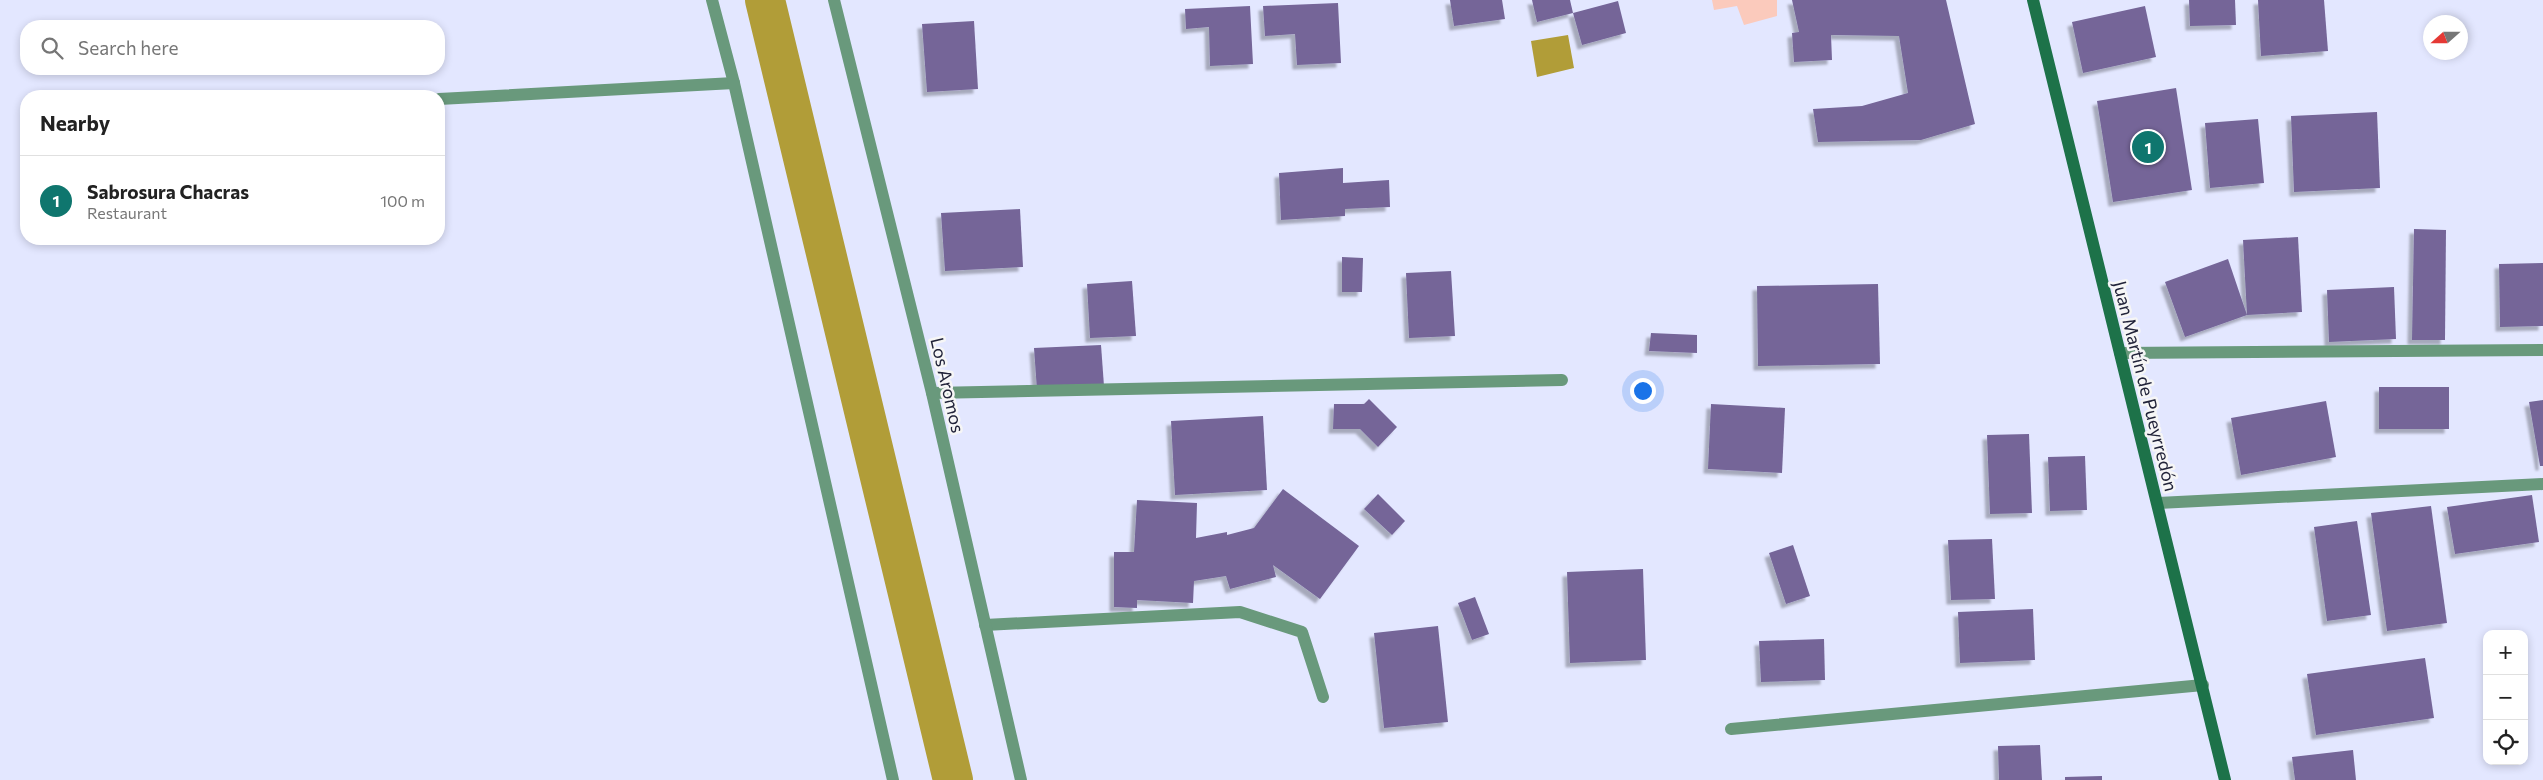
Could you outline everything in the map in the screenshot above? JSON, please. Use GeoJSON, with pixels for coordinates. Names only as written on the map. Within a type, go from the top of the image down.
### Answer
{"type":"FeatureCollection","features":[{"type":"Feature","properties":{"kind":"main road","name":"Juan Martín de Pueyrredón"},"geometry":{"type":"LineString","coordinates":[[2033,0],[2225,780]]}},
{"type":"Feature","properties":{"kind":"street"},"geometry":{"type":"LineString","coordinates":[[712,0],[734,83],[893,780]]}},
{"type":"Feature","properties":{"kind":"street","name":"Los Aromos"},"geometry":{"type":"LineString","coordinates":[[834,0],[932,392],[1021,780]]}},
{"type":"Feature","properties":{"kind":"street"},"geometry":{"type":"LineString","coordinates":[[445,99],[734,83]]}},
{"type":"Feature","properties":{"kind":"street"},"geometry":{"type":"LineString","coordinates":[[2120,353],[2543,350]]}},
{"type":"Feature","properties":{"kind":"street"},"geometry":{"type":"LineString","coordinates":[[932,392],[1562,380]]}},
{"type":"Feature","properties":{"kind":"street"},"geometry":{"type":"LineString","coordinates":[[2158,503],[2543,484]]}},
{"type":"Feature","properties":{"kind":"street"},"geometry":{"type":"LineString","coordinates":[[984,625],[1240,612],[1302,632],[1323,697]]}},
{"type":"Feature","properties":{"kind":"street"},"geometry":{"type":"LineString","coordinates":[[1731,729],[2203,685]]}},
{"type":"Feature","properties":{"kind":"shaded area"},"geometry":{"type":"Polygon","coordinates":[[[1712,0],[1777,0],[1777,16],[1744,25],[1737,6],[1714,10],[1712,0]]]}},
{"type":"Feature","properties":{"kind":"shaded area"},"geometry":{"type":"Polygon","coordinates":[[[1568,35],[1574,68],[1537,77],[1531,41],[1568,35]]]}},
{"type":"Feature","properties":{"kind":"building"},"geometry":{"type":"Polygon","coordinates":[[[1450,0],[1502,0],[1505,19],[1454,26],[1450,0]]]}},
{"type":"Feature","properties":{"kind":"building"},"geometry":{"type":"Polygon","coordinates":[[[1532,0],[1570,0],[1573,13],[1537,22],[1532,0]]]}},
{"type":"Feature","properties":{"kind":"building"},"geometry":{"type":"Polygon","coordinates":[[[1792,0],[1946,0],[1975,124],[1921,140],[1818,142],[1813,109],[1862,106],[1908,93],[1899,36],[1831,35],[1832,60],[1794,62],[1792,33],[1799,32],[1792,0]]]}},
{"type":"Feature","properties":{"kind":"building"},"geometry":{"type":"Polygon","coordinates":[[[2189,0],[2235,0],[2236,25],[2190,26],[2189,0]]]}},
{"type":"Feature","properties":{"kind":"building"},"geometry":{"type":"Polygon","coordinates":[[[2258,0],[2324,0],[2328,51],[2261,56],[2258,0]]]}},
{"type":"Feature","properties":{"kind":"building"},"geometry":{"type":"Polygon","coordinates":[[[1618,1],[1626,33],[1582,45],[1573,13],[1618,1]]]}},
{"type":"Feature","properties":{"kind":"building"},"geometry":{"type":"Polygon","coordinates":[[[1338,3],[1341,63],[1297,65],[1295,34],[1265,36],[1263,6],[1338,3]]]}},
{"type":"Feature","properties":{"kind":"building"},"geometry":{"type":"Polygon","coordinates":[[[1250,6],[1253,64],[1210,66],[1209,27],[1186,29],[1185,9],[1250,6]]]}},
{"type":"Feature","properties":{"kind":"building"},"geometry":{"type":"Polygon","coordinates":[[[2145,6],[2156,57],[2083,73],[2072,22],[2145,6]]]}},
{"type":"Feature","properties":{"kind":"building"},"geometry":{"type":"Polygon","coordinates":[[[974,21],[978,89],[927,92],[922,24],[974,21]]]}},
{"type":"Feature","properties":{"kind":"building"},"geometry":{"type":"Polygon","coordinates":[[[2176,88],[2192,190],[2113,202],[2097,101],[2176,88]]]}},
{"type":"Feature","properties":{"kind":"building"},"geometry":{"type":"Polygon","coordinates":[[[2377,112],[2380,188],[2294,192],[2291,116],[2377,112]]]}},
{"type":"Feature","properties":{"kind":"building"},"geometry":{"type":"Polygon","coordinates":[[[2258,119],[2264,183],[2210,188],[2205,123],[2258,119]]]}},
{"type":"Feature","properties":{"kind":"building"},"geometry":{"type":"Polygon","coordinates":[[[1343,168],[1343,183],[1389,180],[1390,207],[1345,209],[1345,216],[1281,220],[1279,173],[1343,168]]]}},
{"type":"Feature","properties":{"kind":"building"},"geometry":{"type":"Polygon","coordinates":[[[1020,209],[1023,267],[945,271],[941,213],[1020,209]]]}},
{"type":"Feature","properties":{"kind":"building"},"geometry":{"type":"Polygon","coordinates":[[[2414,229],[2446,230],[2445,340],[2412,340],[2414,229]]]}},
{"type":"Feature","properties":{"kind":"building"},"geometry":{"type":"Polygon","coordinates":[[[2298,237],[2302,312],[2247,315],[2243,240],[2298,237]]]}},
{"type":"Feature","properties":{"kind":"building"},"geometry":{"type":"Polygon","coordinates":[[[1342,257],[1363,258],[1362,292],[1342,292],[1342,257]]]}},
{"type":"Feature","properties":{"kind":"building"},"geometry":{"type":"Polygon","coordinates":[[[2228,259],[2247,315],[2185,337],[2165,282],[2228,259]]]}},
{"type":"Feature","properties":{"kind":"building"},"geometry":{"type":"Polygon","coordinates":[[[2543,263],[2543,326],[2500,327],[2499,264],[2543,263]]]}},
{"type":"Feature","properties":{"kind":"building"},"geometry":{"type":"Polygon","coordinates":[[[1451,271],[1455,336],[1409,338],[1406,273],[1451,271]]]}},
{"type":"Feature","properties":{"kind":"building"},"geometry":{"type":"Polygon","coordinates":[[[1132,281],[1136,336],[1090,338],[1087,284],[1132,281]]]}},
{"type":"Feature","properties":{"kind":"building"},"geometry":{"type":"Polygon","coordinates":[[[1878,284],[1880,364],[1758,366],[1757,286],[1878,284]]]}},
{"type":"Feature","properties":{"kind":"building"},"geometry":{"type":"Polygon","coordinates":[[[2394,287],[2396,339],[2329,342],[2327,290],[2394,287]]]}},
{"type":"Feature","properties":{"kind":"building"},"geometry":{"type":"Polygon","coordinates":[[[1651,333],[1697,335],[1697,353],[1649,351],[1651,333]]]}},
{"type":"Feature","properties":{"kind":"building"},"geometry":{"type":"Polygon","coordinates":[[[1101,345],[1104,386],[1037,390],[1034,348],[1101,345]]]}},
{"type":"Feature","properties":{"kind":"building"},"geometry":{"type":"Polygon","coordinates":[[[2379,387],[2449,387],[2449,429],[2379,429],[2379,387]]]}},
{"type":"Feature","properties":{"kind":"building"},"geometry":{"type":"Polygon","coordinates":[[[1369,399],[1397,427],[1378,447],[1360,429],[1333,429],[1334,404],[1364,404],[1369,399]]]}},
{"type":"Feature","properties":{"kind":"building"},"geometry":{"type":"Polygon","coordinates":[[[2543,400],[2543,466],[2540,466],[2529,402],[2543,400]]]}},
{"type":"Feature","properties":{"kind":"building"},"geometry":{"type":"Polygon","coordinates":[[[2326,401],[2336,457],[2241,475],[2231,418],[2326,401]]]}},
{"type":"Feature","properties":{"kind":"building"},"geometry":{"type":"Polygon","coordinates":[[[1711,404],[1785,408],[1782,473],[1708,469],[1711,404]]]}},
{"type":"Feature","properties":{"kind":"building"},"geometry":{"type":"Polygon","coordinates":[[[1263,416],[1267,490],[1175,495],[1171,421],[1263,416]]]}},
{"type":"Feature","properties":{"kind":"building"},"geometry":{"type":"Polygon","coordinates":[[[2029,434],[2032,513],[1990,514],[1987,435],[2029,434]]]}},
{"type":"Feature","properties":{"kind":"building"},"geometry":{"type":"Polygon","coordinates":[[[2085,456],[2087,510],[2050,511],[2048,457],[2085,456]]]}},
{"type":"Feature","properties":{"kind":"building"},"geometry":{"type":"Polygon","coordinates":[[[1283,489],[1359,546],[1320,599],[1273,565],[1276,577],[1230,589],[1226,576],[1194,581],[1193,603],[1137,600],[1137,608],[1114,607],[1114,552],[1134,552],[1137,500],[1197,503],[1196,538],[1227,532],[1227,535],[1254,528],[1283,489]]]}},
{"type":"Feature","properties":{"kind":"building"},"geometry":{"type":"Polygon","coordinates":[[[1378,494],[1405,521],[1392,535],[1364,509],[1378,494]]]}},
{"type":"Feature","properties":{"kind":"building"},"geometry":{"type":"Polygon","coordinates":[[[2532,495],[2539,542],[2455,554],[2447,507],[2532,495]]]}},
{"type":"Feature","properties":{"kind":"building"},"geometry":{"type":"Polygon","coordinates":[[[2431,506],[2447,623],[2387,631],[2371,513],[2431,506]]]}},
{"type":"Feature","properties":{"kind":"building"},"geometry":{"type":"Polygon","coordinates":[[[2357,521],[2371,615],[2327,621],[2314,527],[2357,521]]]}},
{"type":"Feature","properties":{"kind":"building"},"geometry":{"type":"Polygon","coordinates":[[[1992,539],[1995,599],[1951,600],[1948,540],[1992,539]]]}},
{"type":"Feature","properties":{"kind":"building"},"geometry":{"type":"Polygon","coordinates":[[[1793,545],[1810,596],[1786,604],[1769,553],[1793,545]]]}},
{"type":"Feature","properties":{"kind":"building"},"geometry":{"type":"Polygon","coordinates":[[[1643,569],[1646,660],[1570,663],[1567,572],[1643,569]]]}},
{"type":"Feature","properties":{"kind":"building"},"geometry":{"type":"Polygon","coordinates":[[[1475,597],[1489,634],[1472,640],[1458,603],[1475,597]]]}},
{"type":"Feature","properties":{"kind":"building"},"geometry":{"type":"Polygon","coordinates":[[[2033,609],[2035,660],[1960,663],[1958,612],[2033,609]]]}},
{"type":"Feature","properties":{"kind":"building"},"geometry":{"type":"Polygon","coordinates":[[[1438,626],[1448,722],[1384,728],[1374,633],[1438,626]]]}},
{"type":"Feature","properties":{"kind":"building"},"geometry":{"type":"Polygon","coordinates":[[[1824,639],[1825,680],[1761,682],[1759,641],[1824,639]]]}},
{"type":"Feature","properties":{"kind":"building"},"geometry":{"type":"Polygon","coordinates":[[[2425,658],[2434,718],[2316,735],[2307,674],[2425,658]]]}},
{"type":"Feature","properties":{"kind":"building"},"geometry":{"type":"Polygon","coordinates":[[[2040,745],[2042,780],[1999,780],[1998,746],[2040,745]]]}},
{"type":"Feature","properties":{"kind":"building"},"geometry":{"type":"Polygon","coordinates":[[[2353,750],[2356,780],[2295,780],[2292,757],[2353,750]]]}},
{"type":"Feature","properties":{"kind":"building"},"geometry":{"type":"Polygon","coordinates":[[[2102,776],[2102,780],[2065,780],[2065,777],[2102,776]]]}},
{"type":"Feature","properties":{"kind":"waterway"},"geometry":{"type":"LineString","coordinates":[[765,0],[953,780]]}},
{"type":"Feature","properties":{"kind":"place","name":"Sabrosura Chacras"},"geometry":{"type":"Point","coordinates":[2148,147]}}]}
